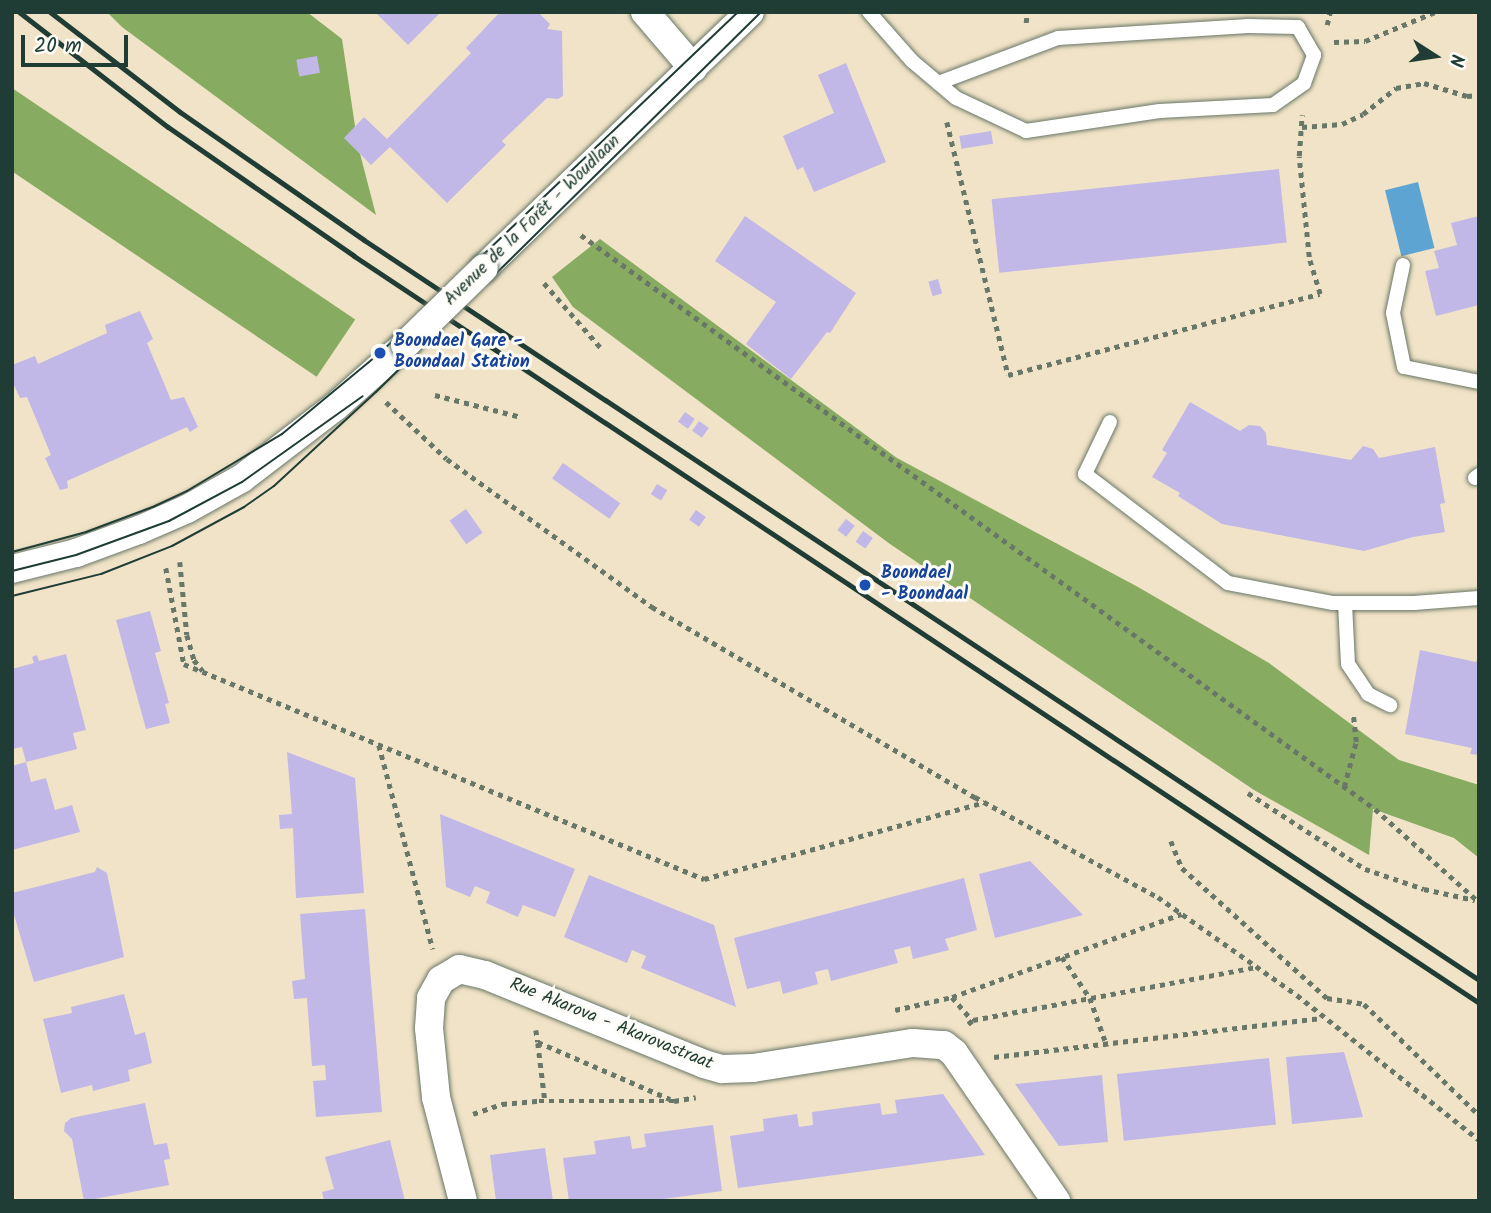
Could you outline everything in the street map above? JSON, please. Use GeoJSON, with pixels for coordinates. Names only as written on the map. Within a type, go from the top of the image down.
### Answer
{"type":"FeatureCollection","features":[{"type":"Feature","properties":{"kind":"street"},"geometry":{"type":"LineString","coordinates":[[645,12],[692,68]]}},
{"type":"Feature","properties":{"kind":"street","name":"Avenue de la Forêt - Woudlaan"},"geometry":{"type":"LineString","coordinates":[[12,569],[76,553],[139,530],[187,509],[241,479],[336,407],[405,345],[750,12]]}},
{"type":"Feature","properties":{"kind":"street","name":"Rue Akarova - Akarovastraat"},"geometry":{"type":"LineString","coordinates":[[441,980],[459,969],[485,975],[722,1069],[753,1068],[913,1043],[944,1045]]}},
{"type":"Feature","properties":{"kind":"street"},"geometry":{"type":"LineString","coordinates":[[441,980],[431,998],[431,1058],[436,1097],[463,1201]]}},
{"type":"Feature","properties":{"kind":"street"},"geometry":{"type":"LineString","coordinates":[[944,1045],[964,1069],[1056,1201]]}},
{"type":"Feature","properties":{"kind":"lane"},"geometry":{"type":"LineString","coordinates":[[869,12],[912,61],[938,83],[956,98],[1026,131],[1160,111],[1273,105],[1304,83],[1314,55],[1298,27],[1248,26],[1058,38],[938,83]]}},
{"type":"Feature","properties":{"kind":"lane"},"geometry":{"type":"LineString","coordinates":[[1403,265],[1393,313],[1404,367],[1479,382]]}},
{"type":"Feature","properties":{"kind":"lane"},"geometry":{"type":"LineString","coordinates":[[1110,422],[1085,474],[1228,583],[1345,603],[1414,603],[1479,598]]}},
{"type":"Feature","properties":{"kind":"lane"},"geometry":{"type":"LineString","coordinates":[[1345,603],[1348,664],[1368,694],[1390,705]]}},
{"type":"Feature","properties":{"kind":"path"},"geometry":{"type":"LineString","coordinates":[[1324,43],[1366,41],[1435,12]]}},
{"type":"Feature","properties":{"kind":"path"},"geometry":{"type":"LineString","coordinates":[[938,83],[1007,375],[1320,294],[1308,257],[1299,156],[1304,83]]}},
{"type":"Feature","properties":{"kind":"path"},"geometry":{"type":"LineString","coordinates":[[1301,127],[1342,124],[1363,114],[1396,88],[1424,83],[1467,96],[1479,95]]}},
{"type":"Feature","properties":{"kind":"path"},"geometry":{"type":"LineString","coordinates":[[581,235],[1375,809],[1477,901]]}},
{"type":"Feature","properties":{"kind":"path"},"geometry":{"type":"LineString","coordinates":[[544,283],[602,349]]}},
{"type":"Feature","properties":{"kind":"path"},"geometry":{"type":"LineString","coordinates":[[435,395],[521,417]]}},
{"type":"Feature","properties":{"kind":"path"},"geometry":{"type":"LineString","coordinates":[[389,404],[447,459],[652,607],[986,802],[1158,897],[1258,967],[1479,1140]]}},
{"type":"Feature","properties":{"kind":"path"},"geometry":{"type":"LineString","coordinates":[[180,562],[187,635],[194,660],[204,672]]}},
{"type":"Feature","properties":{"kind":"path"},"geometry":{"type":"LineString","coordinates":[[166,568],[184,664],[704,879],[986,802]]}},
{"type":"Feature","properties":{"kind":"path"},"geometry":{"type":"LineString","coordinates":[[1344,788],[1356,742],[1352,707]]}},
{"type":"Feature","properties":{"kind":"path"},"geometry":{"type":"LineString","coordinates":[[379,744],[441,980]]}},
{"type":"Feature","properties":{"kind":"path"},"geometry":{"type":"LineString","coordinates":[[1248,793],[1365,869],[1424,889],[1477,901]]}},
{"type":"Feature","properties":{"kind":"path"},"geometry":{"type":"LineString","coordinates":[[1171,841],[1182,868],[1327,998],[1364,1004],[1479,1115]]}},
{"type":"Feature","properties":{"kind":"path"},"geometry":{"type":"LineString","coordinates":[[1062,957],[1090,998],[1107,1046]]}},
{"type":"Feature","properties":{"kind":"path"},"geometry":{"type":"LineString","coordinates":[[944,1045],[973,1020],[1258,967]]}},
{"type":"Feature","properties":{"kind":"path"},"geometry":{"type":"LineString","coordinates":[[531,993],[545,1101]]}},
{"type":"Feature","properties":{"kind":"path"},"geometry":{"type":"LineString","coordinates":[[964,1069],[986,1058],[1107,1046],[1323,1018]]}},
{"type":"Feature","properties":{"kind":"path"},"geometry":{"type":"LineString","coordinates":[[538,1042],[674,1101]]}},
{"type":"Feature","properties":{"kind":"green space"},"geometry":{"type":"Polygon","coordinates":[[[107,12],[307,12],[342,39],[358,146],[376,215],[122,27],[107,12]]]}},
{"type":"Feature","properties":{"kind":"green space"},"geometry":{"type":"Polygon","coordinates":[[[12,88],[355,320],[317,377],[12,171],[12,88]]]}},
{"type":"Feature","properties":{"kind":"green space"},"geometry":{"type":"Polygon","coordinates":[[[600,239],[897,458],[1138,587],[1269,663],[1399,760],[1479,785],[1479,858],[1454,838],[1373,809],[1369,855],[1254,790],[890,544],[573,307],[552,277],[600,239]]]}},
{"type":"Feature","properties":{"kind":"water"},"geometry":{"type":"Polygon","coordinates":[[[1418,182],[1434,248],[1401,256],[1385,190],[1418,182]]]}},
{"type":"Feature","properties":{"kind":"building"},"geometry":{"type":"Polygon","coordinates":[[[441,12],[408,45],[377,14],[441,12]]]}},
{"type":"Feature","properties":{"kind":"building"},"geometry":{"type":"Polygon","coordinates":[[[500,12],[538,12],[550,24],[547,29],[562,31],[563,96],[558,99],[547,98],[502,141],[506,145],[447,203],[390,147],[371,165],[344,138],[364,117],[387,139],[471,53],[466,48],[500,12]]]}},
{"type":"Feature","properties":{"kind":"building"},"geometry":{"type":"Polygon","coordinates":[[[317,56],[320,73],[299,76],[296,60],[317,56]]]}},
{"type":"Feature","properties":{"kind":"building"},"geometry":{"type":"Polygon","coordinates":[[[846,63],[886,162],[814,192],[803,167],[797,170],[783,136],[834,113],[818,75],[846,63]]]}},
{"type":"Feature","properties":{"kind":"building"},"geometry":{"type":"Polygon","coordinates":[[[991,131],[993,144],[961,149],[959,136],[991,131]]]}},
{"type":"Feature","properties":{"kind":"building"},"geometry":{"type":"Polygon","coordinates":[[[1279,169],[1287,243],[999,273],[992,199],[1279,169]]]}},
{"type":"Feature","properties":{"kind":"building"},"geometry":{"type":"Polygon","coordinates":[[[745,216],[856,293],[830,333],[827,332],[791,379],[746,344],[776,302],[715,261],[745,216]]]}},
{"type":"Feature","properties":{"kind":"building"},"geometry":{"type":"Polygon","coordinates":[[[1479,216],[1479,305],[1436,316],[1425,271],[1439,268],[1434,251],[1457,245],[1451,223],[1479,216]]]}},
{"type":"Feature","properties":{"kind":"building"},"geometry":{"type":"Polygon","coordinates":[[[938,279],[942,293],[933,296],[928,282],[938,279]]]}},
{"type":"Feature","properties":{"kind":"building"},"geometry":{"type":"Polygon","coordinates":[[[140,311],[153,339],[147,343],[171,400],[184,397],[198,427],[190,432],[187,427],[67,481],[68,488],[60,490],[45,458],[51,455],[27,397],[20,398],[12,381],[12,365],[35,356],[38,364],[107,333],[105,325],[140,311]]]}},
{"type":"Feature","properties":{"kind":"building"},"geometry":{"type":"Polygon","coordinates":[[[1190,402],[1240,431],[1249,425],[1260,426],[1266,433],[1267,445],[1351,460],[1363,446],[1373,449],[1379,458],[1435,447],[1445,503],[1440,504],[1445,532],[1413,537],[1364,551],[1222,524],[1178,496],[1180,493],[1152,477],[1167,453],[1162,450],[1190,402]]]}},
{"type":"Feature","properties":{"kind":"building"},"geometry":{"type":"Polygon","coordinates":[[[685,412],[695,419],[688,429],[678,422],[685,412]]]}},
{"type":"Feature","properties":{"kind":"building"},"geometry":{"type":"Polygon","coordinates":[[[699,421],[709,428],[702,438],[692,431],[699,421]]]}},
{"type":"Feature","properties":{"kind":"building"},"geometry":{"type":"Polygon","coordinates":[[[563,463],[620,503],[609,519],[552,479],[563,463]]]}},
{"type":"Feature","properties":{"kind":"building"},"geometry":{"type":"Polygon","coordinates":[[[657,484],[667,490],[661,500],[651,494],[657,484]]]}},
{"type":"Feature","properties":{"kind":"building"},"geometry":{"type":"Polygon","coordinates":[[[466,509],[483,533],[466,544],[450,520],[466,509]]]}},
{"type":"Feature","properties":{"kind":"building"},"geometry":{"type":"Polygon","coordinates":[[[696,510],[706,517],[699,527],[689,520],[696,510]]]}},
{"type":"Feature","properties":{"kind":"building"},"geometry":{"type":"Polygon","coordinates":[[[846,519],[855,526],[846,537],[837,530],[846,519]]]}},
{"type":"Feature","properties":{"kind":"building"},"geometry":{"type":"Polygon","coordinates":[[[863,531],[873,538],[865,549],[856,542],[863,531]]]}},
{"type":"Feature","properties":{"kind":"building"},"geometry":{"type":"Polygon","coordinates":[[[150,611],[161,651],[155,653],[169,703],[165,704],[170,723],[146,729],[116,620],[150,611]]]}},
{"type":"Feature","properties":{"kind":"building"},"geometry":{"type":"Polygon","coordinates":[[[1420,650],[1476,662],[1479,656],[1479,755],[1470,754],[1472,748],[1405,734],[1420,650]]]}},
{"type":"Feature","properties":{"kind":"building"},"geometry":{"type":"Polygon","coordinates":[[[66,654],[86,730],[73,733],[77,749],[26,762],[22,747],[12,749],[12,669],[34,663],[32,657],[37,655],[39,661],[66,654]]]}},
{"type":"Feature","properties":{"kind":"building"},"geometry":{"type":"Polygon","coordinates":[[[287,752],[355,778],[364,893],[296,898],[293,828],[280,829],[279,815],[292,814],[287,752]]]}},
{"type":"Feature","properties":{"kind":"building"},"geometry":{"type":"Polygon","coordinates":[[[26,762],[31,782],[46,778],[55,810],[72,805],[80,832],[12,850],[12,766],[26,762]]]}},
{"type":"Feature","properties":{"kind":"building"},"geometry":{"type":"Polygon","coordinates":[[[440,814],[575,869],[555,917],[523,905],[518,917],[486,903],[490,892],[475,886],[470,897],[446,887],[440,814]]]}},
{"type":"Feature","properties":{"kind":"building"},"geometry":{"type":"Polygon","coordinates":[[[1030,861],[1083,915],[995,938],[979,874],[1030,861]]]}},
{"type":"Feature","properties":{"kind":"building"},"geometry":{"type":"Polygon","coordinates":[[[97,867],[107,873],[124,957],[34,982],[12,908],[12,893],[95,872],[97,867]]]}},
{"type":"Feature","properties":{"kind":"building"},"geometry":{"type":"Polygon","coordinates":[[[589,875],[714,925],[736,1007],[641,968],[646,956],[632,950],[627,963],[564,937],[589,875]]]}},
{"type":"Feature","properties":{"kind":"building"},"geometry":{"type":"Polygon","coordinates":[[[964,878],[977,930],[945,939],[949,950],[913,959],[910,946],[894,950],[898,963],[831,981],[828,969],[815,972],[818,984],[783,994],[780,981],[747,989],[734,938],[964,878]]]}},
{"type":"Feature","properties":{"kind":"building"},"geometry":{"type":"Polygon","coordinates":[[[365,909],[382,1112],[316,1117],[313,1081],[326,1080],[325,1065],[312,1066],[307,998],[294,999],[292,981],[305,979],[300,914],[365,909]]]}},
{"type":"Feature","properties":{"kind":"building"},"geometry":{"type":"Polygon","coordinates":[[[124,994],[135,1035],[145,1032],[152,1063],[128,1070],[130,1081],[93,1091],[92,1085],[61,1093],[43,1019],[72,1013],[71,1007],[124,994]]]}},
{"type":"Feature","properties":{"kind":"building"},"geometry":{"type":"Polygon","coordinates":[[[1344,1052],[1363,1117],[1292,1124],[1286,1057],[1344,1052]]]}},
{"type":"Feature","properties":{"kind":"building"},"geometry":{"type":"Polygon","coordinates":[[[1269,1058],[1276,1125],[1124,1141],[1117,1074],[1269,1058]]]}},
{"type":"Feature","properties":{"kind":"building"},"geometry":{"type":"Polygon","coordinates":[[[1102,1075],[1108,1142],[1059,1146],[1015,1084],[1102,1075]]]}},
{"type":"Feature","properties":{"kind":"building"},"geometry":{"type":"Polygon","coordinates":[[[943,1094],[985,1155],[738,1188],[730,1136],[764,1131],[763,1119],[797,1114],[799,1127],[813,1125],[812,1112],[880,1103],[882,1115],[897,1113],[895,1100],[943,1094]]]}},
{"type":"Feature","properties":{"kind":"building"},"geometry":{"type":"Polygon","coordinates":[[[145,1103],[154,1145],[167,1143],[170,1159],[164,1160],[169,1185],[84,1201],[72,1139],[64,1131],[65,1123],[71,1118],[145,1103]]]}},
{"type":"Feature","properties":{"kind":"building"},"geometry":{"type":"Polygon","coordinates":[[[713,1125],[722,1191],[649,1201],[569,1201],[563,1158],[596,1154],[594,1141],[630,1136],[632,1149],[646,1147],[644,1134],[713,1125]]]}},
{"type":"Feature","properties":{"kind":"building"},"geometry":{"type":"Polygon","coordinates":[[[390,1140],[405,1201],[324,1201],[322,1192],[334,1189],[325,1157],[390,1140]]]}},
{"type":"Feature","properties":{"kind":"building"},"geometry":{"type":"Polygon","coordinates":[[[545,1148],[553,1201],[496,1201],[490,1155],[545,1148]]]}},
{"type":"Feature","properties":{"kind":"tram line"},"geometry":{"type":"LineString","coordinates":[[12,552],[86,532],[155,506],[187,491],[282,434],[380,353],[738,12]]}},
{"type":"Feature","properties":{"kind":"tram line"},"geometry":{"type":"LineString","coordinates":[[12,596],[101,574],[172,546],[244,507],[274,486],[376,392],[761,12]]}},
{"type":"Feature","properties":{"kind":"tram line"},"geometry":{"type":"LineString","coordinates":[[12,571],[76,555],[169,521],[242,482],[363,396]]}},
{"type":"Feature","properties":{"kind":"railway"},"geometry":{"type":"LineString","coordinates":[[19,12],[168,127],[354,256],[1479,1003]]}},
{"type":"Feature","properties":{"kind":"railway"},"geometry":{"type":"LineString","coordinates":[[50,12],[180,112],[364,240],[1479,980]]}},
{"type":"Feature","properties":{"kind":"place","name":"Boondael Gare - Boondaal Station"},"geometry":{"type":"Point","coordinates":[380,353]}},
{"type":"Feature","properties":{"kind":"place","name":"Boondael - Boondaal"},"geometry":{"type":"Point","coordinates":[865,585]}}]}
